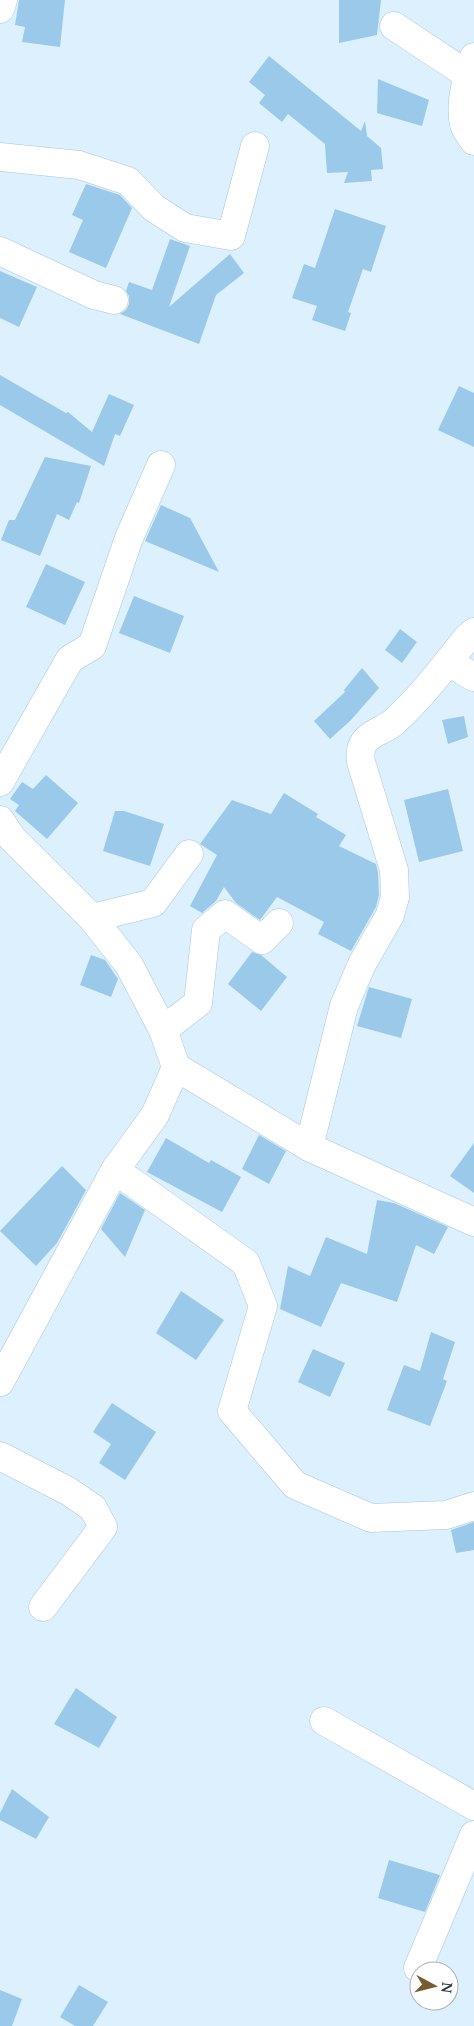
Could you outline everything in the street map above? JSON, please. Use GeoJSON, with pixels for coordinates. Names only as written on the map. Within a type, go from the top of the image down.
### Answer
{"type":"FeatureCollection","features":[{"type":"Feature","properties":{"kind":"street"},"geometry":{"type":"LineString","coordinates":[[0,9],[3,0]]}},
{"type":"Feature","properties":{"kind":"street"},"geometry":{"type":"LineString","coordinates":[[394,26],[471,66],[464,95],[464,126],[474,141]]}},
{"type":"Feature","properties":{"kind":"street"},"geometry":{"type":"LineString","coordinates":[[0,157],[79,165],[128,181],[154,208],[185,228],[231,236],[255,146]]}},
{"type":"Feature","properties":{"kind":"street"},"geometry":{"type":"LineString","coordinates":[[0,251],[94,295],[114,300]]}},
{"type":"Feature","properties":{"kind":"street"},"geometry":{"type":"LineString","coordinates":[[0,782],[70,659],[92,646],[129,538],[161,465]]}},
{"type":"Feature","properties":{"kind":"street"},"geometry":{"type":"LineString","coordinates":[[309,1147],[344,1006],[362,964],[390,915],[395,897],[394,870],[361,762],[360,751],[376,730],[390,726],[409,708],[474,632]]}},
{"type":"Feature","properties":{"kind":"street"},"geometry":{"type":"LineString","coordinates":[[448,662],[474,677]]}},
{"type":"Feature","properties":{"kind":"street"},"geometry":{"type":"LineString","coordinates":[[4,835],[92,918],[129,965],[163,1030],[176,1067],[309,1147],[474,1221]]}},
{"type":"Feature","properties":{"kind":"street"},"geometry":{"type":"LineString","coordinates":[[92,918],[153,903],[189,854]]}},
{"type":"Feature","properties":{"kind":"street"},"geometry":{"type":"LineString","coordinates":[[163,1030],[198,1003],[206,930],[224,914],[262,940],[279,923]]}},
{"type":"Feature","properties":{"kind":"street"},"geometry":{"type":"LineString","coordinates":[[0,1382],[115,1170],[155,1116],[176,1067]]}},
{"type":"Feature","properties":{"kind":"street"},"geometry":{"type":"LineString","coordinates":[[115,1170],[246,1263],[263,1306],[232,1411],[295,1485],[370,1518],[446,1515],[474,1506]]}},
{"type":"Feature","properties":{"kind":"street"},"geometry":{"type":"LineString","coordinates":[[0,1456],[68,1492],[93,1508],[103,1527],[43,1607]]}},
{"type":"Feature","properties":{"kind":"street"},"geometry":{"type":"LineString","coordinates":[[324,1721],[474,1806]]}},
{"type":"Feature","properties":{"kind":"street"},"geometry":{"type":"LineString","coordinates":[[421,1961],[474,1835]]}},
{"type":"Feature","properties":{"kind":"building"},"geometry":{"type":"Polygon","coordinates":[[[19,0],[65,0],[60,47],[22,42],[25,27],[15,25],[19,0]]]}},
{"type":"Feature","properties":{"kind":"building"},"geometry":{"type":"Polygon","coordinates":[[[339,0],[381,0],[377,35],[339,43],[339,0]]]}},
{"type":"Feature","properties":{"kind":"building"},"geometry":{"type":"Polygon","coordinates":[[[269,56],[361,131],[365,121],[367,136],[381,148],[383,169],[371,170],[372,181],[344,183],[348,172],[327,173],[325,144],[288,114],[282,122],[259,103],[265,95],[249,82],[269,56]]]}},
{"type":"Feature","properties":{"kind":"building"},"geometry":{"type":"Polygon","coordinates":[[[378,79],[429,100],[422,126],[377,113],[378,79]]]}},
{"type":"Feature","properties":{"kind":"building"},"geometry":{"type":"Polygon","coordinates":[[[86,184],[120,195],[132,208],[106,268],[69,252],[83,220],[72,215],[86,184]]]}},
{"type":"Feature","properties":{"kind":"building"},"geometry":{"type":"Polygon","coordinates":[[[335,209],[386,226],[371,272],[363,269],[348,312],[351,313],[345,331],[312,320],[317,306],[292,298],[304,264],[315,268],[335,209]]]}},
{"type":"Feature","properties":{"kind":"building"},"geometry":{"type":"Polygon","coordinates":[[[170,239],[190,246],[169,307],[230,254],[244,273],[216,295],[199,344],[120,314],[126,310],[129,304],[129,296],[126,291],[129,282],[152,290],[170,239]]]}},
{"type":"Feature","properties":{"kind":"building"},"geometry":{"type":"Polygon","coordinates":[[[0,271],[37,287],[19,327],[0,318],[0,271]]]}},
{"type":"Feature","properties":{"kind":"building"},"geometry":{"type":"Polygon","coordinates":[[[0,375],[66,413],[68,412],[92,432],[109,394],[134,405],[120,436],[115,434],[104,466],[0,405],[0,375]]]}},
{"type":"Feature","properties":{"kind":"building"},"geometry":{"type":"Polygon","coordinates":[[[459,386],[474,393],[474,447],[438,430],[459,386]]]}},
{"type":"Feature","properties":{"kind":"building"},"geometry":{"type":"Polygon","coordinates":[[[45,457],[91,466],[79,503],[77,502],[69,520],[57,514],[40,556],[1,540],[9,520],[15,520],[45,457]]]}},
{"type":"Feature","properties":{"kind":"building"},"geometry":{"type":"Polygon","coordinates":[[[161,505],[190,518],[219,572],[145,541],[161,505]]]}},
{"type":"Feature","properties":{"kind":"building"},"geometry":{"type":"Polygon","coordinates":[[[46,564],[85,582],[65,625],[26,607],[46,564]]]}},
{"type":"Feature","properties":{"kind":"building"},"geometry":{"type":"Polygon","coordinates":[[[134,596],[184,616],[170,653],[119,633],[134,596]]]}},
{"type":"Feature","properties":{"kind":"building"},"geometry":{"type":"Polygon","coordinates":[[[400,629],[417,642],[402,663],[385,650],[400,629]]]}},
{"type":"Feature","properties":{"kind":"building"},"geometry":{"type":"Polygon","coordinates":[[[362,668],[379,688],[351,720],[330,739],[314,721],[345,692],[344,690],[362,668]]]}},
{"type":"Feature","properties":{"kind":"building"},"geometry":{"type":"Polygon","coordinates":[[[464,716],[468,737],[448,744],[442,720],[464,716]]]}},
{"type":"Feature","properties":{"kind":"building"},"geometry":{"type":"Polygon","coordinates":[[[46,775],[78,803],[47,839],[15,811],[19,805],[10,799],[22,782],[33,789],[46,775]]]}},
{"type":"Feature","properties":{"kind":"building"},"geometry":{"type":"Polygon","coordinates":[[[448,789],[463,851],[419,862],[404,800],[448,789]]]}},
{"type":"Feature","properties":{"kind":"building"},"geometry":{"type":"Polygon","coordinates":[[[284,793],[318,814],[316,817],[346,835],[339,846],[376,864],[379,895],[376,907],[351,951],[318,934],[324,922],[277,897],[260,920],[236,903],[224,887],[216,901],[202,913],[190,906],[217,855],[200,844],[232,800],[271,814],[284,793]]]}},
{"type":"Feature","properties":{"kind":"building"},"geometry":{"type":"Polygon","coordinates":[[[115,811],[124,811],[164,824],[150,866],[103,851],[115,811]]]}},
{"type":"Feature","properties":{"kind":"building"},"geometry":{"type":"Polygon","coordinates":[[[252,952],[261,955],[287,977],[261,1011],[228,984],[252,952]]]}},
{"type":"Feature","properties":{"kind":"building"},"geometry":{"type":"Polygon","coordinates":[[[91,955],[105,960],[118,979],[111,997],[80,985],[91,955]]]}},
{"type":"Feature","properties":{"kind":"building"},"geometry":{"type":"Polygon","coordinates":[[[369,987],[412,999],[401,1038],[357,1026],[369,987]]]}},
{"type":"Feature","properties":{"kind":"building"},"geometry":{"type":"Polygon","coordinates":[[[259,1135],[286,1151],[269,1184],[242,1169],[259,1135]]]}},
{"type":"Feature","properties":{"kind":"building"},"geometry":{"type":"Polygon","coordinates":[[[166,1138],[209,1163],[211,1160],[241,1177],[222,1212],[147,1172],[166,1138]]]}},
{"type":"Feature","properties":{"kind":"building"},"geometry":{"type":"Polygon","coordinates":[[[474,1143],[474,1193],[450,1176],[474,1143]]]}},
{"type":"Feature","properties":{"kind":"building"},"geometry":{"type":"Polygon","coordinates":[[[62,1166],[86,1190],[57,1243],[36,1266],[0,1231],[62,1166]]]}},
{"type":"Feature","properties":{"kind":"building"},"geometry":{"type":"Polygon","coordinates":[[[120,1193],[145,1210],[125,1257],[101,1229],[120,1193]]]}},
{"type":"Feature","properties":{"kind":"building"},"geometry":{"type":"Polygon","coordinates":[[[377,1200],[394,1203],[448,1227],[434,1254],[416,1245],[397,1302],[341,1283],[321,1327],[280,1309],[288,1266],[310,1276],[326,1237],[367,1254],[377,1200]]]}},
{"type":"Feature","properties":{"kind":"building"},"geometry":{"type":"Polygon","coordinates":[[[181,1291],[224,1320],[196,1360],[156,1333],[181,1291]]]}},
{"type":"Feature","properties":{"kind":"building"},"geometry":{"type":"Polygon","coordinates":[[[431,1332],[455,1342],[443,1379],[447,1381],[430,1426],[387,1410],[404,1365],[420,1371],[431,1332]]]}},
{"type":"Feature","properties":{"kind":"building"},"geometry":{"type":"Polygon","coordinates":[[[313,1349],[345,1363],[330,1397],[298,1382],[313,1349]]]}},
{"type":"Feature","properties":{"kind":"building"},"geometry":{"type":"Polygon","coordinates":[[[112,1403],[156,1432],[125,1480],[99,1463],[111,1444],[93,1432],[112,1403]]]}},
{"type":"Feature","properties":{"kind":"building"},"geometry":{"type":"Polygon","coordinates":[[[474,1522],[474,1550],[456,1553],[451,1530],[474,1522]]]}},
{"type":"Feature","properties":{"kind":"building"},"geometry":{"type":"Polygon","coordinates":[[[76,1688],[117,1717],[99,1748],[54,1724],[76,1688]]]}},
{"type":"Feature","properties":{"kind":"building"},"geometry":{"type":"Polygon","coordinates":[[[12,1789],[49,1817],[36,1839],[0,1820],[0,1813],[12,1789]]]}},
{"type":"Feature","properties":{"kind":"building"},"geometry":{"type":"Polygon","coordinates":[[[389,1860],[440,1875],[425,1912],[378,1898],[389,1860]]]}},
{"type":"Feature","properties":{"kind":"building"},"geometry":{"type":"Polygon","coordinates":[[[79,1985],[108,2002],[93,2026],[75,2026],[60,2017],[79,1985]]]}},
{"type":"Feature","properties":{"kind":"building"},"geometry":{"type":"Polygon","coordinates":[[[0,1990],[22,1999],[12,2026],[0,2026],[0,1990]]]}}]}
